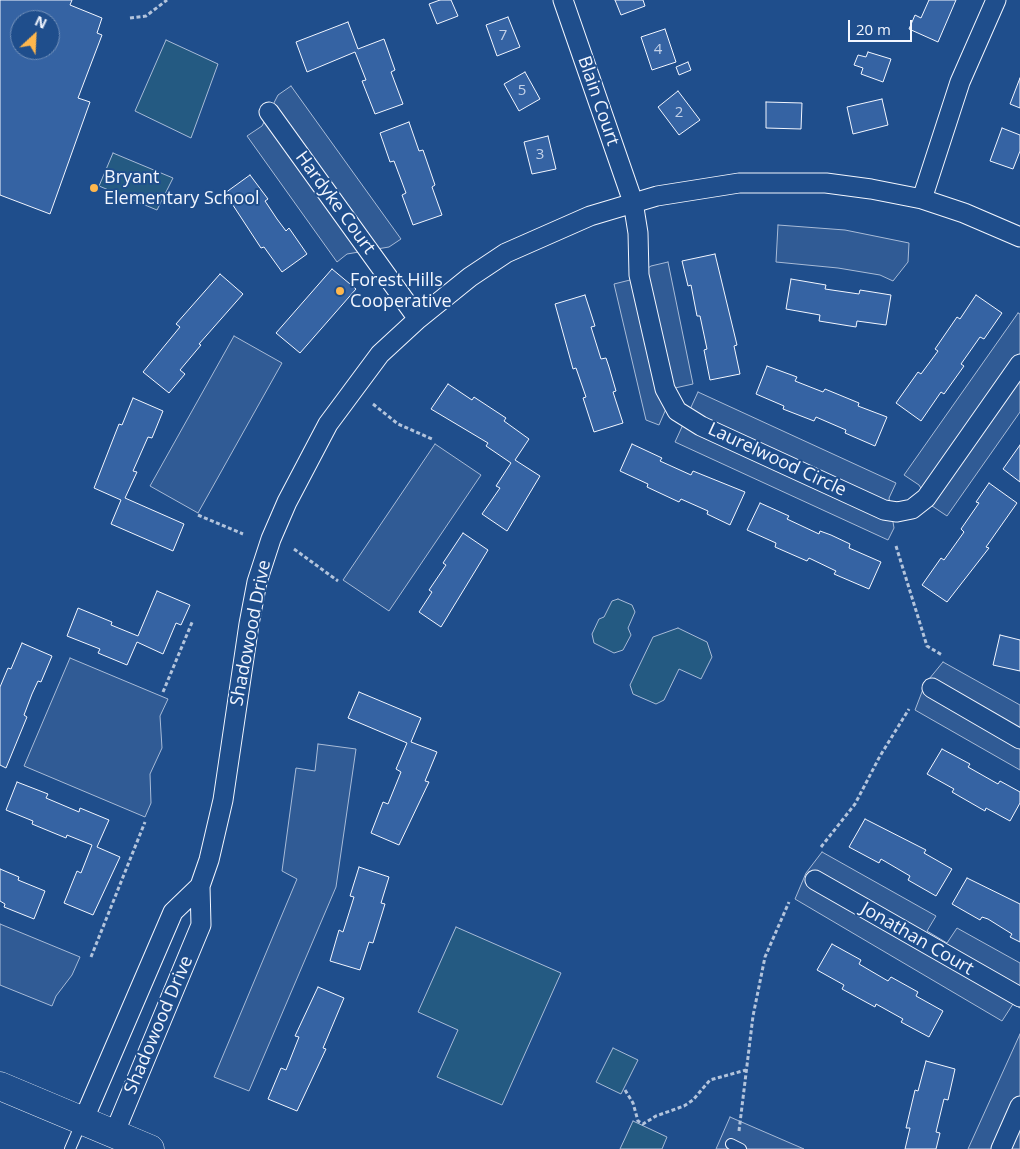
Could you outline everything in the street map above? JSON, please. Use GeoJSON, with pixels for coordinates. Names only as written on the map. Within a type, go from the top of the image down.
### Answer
{"type":"FeatureCollection","features":[{"type":"Feature","properties":{"kind":"main road"},"geometry":{"type":"LineString","coordinates":[[0,1086],[82,1120],[112,1137],[150,1149]]}},
{"type":"Feature","properties":{"kind":"street","name":"Blain Court"},"geometry":{"type":"LineString","coordinates":[[563,0],[632,202]]}},
{"type":"Feature","properties":{"kind":"street"},"geometry":{"type":"LineString","coordinates":[[922,200],[960,82],[996,0]]}},
{"type":"Feature","properties":{"kind":"street","name":"Hardyke Court"},"geometry":{"type":"LineString","coordinates":[[269,112],[418,318]]}},
{"type":"Feature","properties":{"kind":"street","name":"Shadowood Drive"},"geometry":{"type":"LineString","coordinates":[[112,1137],[202,924],[200,886],[209,860],[223,800],[249,624],[257,582],[271,539],[290,494],[328,424],[380,354],[418,318],[470,277],[506,253],[590,216],[632,202],[702,188],[781,182],[826,183],[871,189],[922,200],[964,214],[1020,237]]}},
{"type":"Feature","properties":{"kind":"street","name":"Laurelwood Circle"},"geometry":{"type":"LineString","coordinates":[[632,202],[638,232],[639,275],[665,390],[672,405],[686,417],[701,426],[884,510],[898,512],[912,509],[926,498],[1020,364]]}},
{"type":"Feature","properties":{"kind":"street"},"geometry":{"type":"LineString","coordinates":[[932,688],[1020,739]]}},
{"type":"Feature","properties":{"kind":"street","name":"Jonathan Court"},"geometry":{"type":"LineString","coordinates":[[814,880],[1020,997]]}},
{"type":"Feature","properties":{"kind":"street","name":"Shadowood Drive"},"geometry":{"type":"LineString","coordinates":[[82,1120],[173,912],[200,886]]}},
{"type":"Feature","properties":{"kind":"street"},"geometry":{"type":"LineString","coordinates":[[1000,1149],[1020,1106]]}},
{"type":"Feature","properties":{"kind":"lane"},"geometry":{"type":"LineString","coordinates":[[70,1149],[82,1120]]}},
{"type":"Feature","properties":{"kind":"path"},"geometry":{"type":"LineString","coordinates":[[130,18],[146,16],[167,0]]}},
{"type":"Feature","properties":{"kind":"path"},"geometry":{"type":"LineString","coordinates":[[373,404],[398,424],[432,439]]}},
{"type":"Feature","properties":{"kind":"path"},"geometry":{"type":"LineString","coordinates":[[198,515],[243,534]]}},
{"type":"Feature","properties":{"kind":"path"},"geometry":{"type":"LineString","coordinates":[[896,546],[926,646],[942,655]]}},
{"type":"Feature","properties":{"kind":"path"},"geometry":{"type":"LineString","coordinates":[[294,549],[338,581]]}},
{"type":"Feature","properties":{"kind":"path"},"geometry":{"type":"LineString","coordinates":[[162,692],[192,620]]}},
{"type":"Feature","properties":{"kind":"path"},"geometry":{"type":"LineString","coordinates":[[821,847],[855,804],[880,756],[909,709]]}},
{"type":"Feature","properties":{"kind":"path"},"geometry":{"type":"LineString","coordinates":[[91,957],[145,822]]}},
{"type":"Feature","properties":{"kind":"path"},"geometry":{"type":"LineString","coordinates":[[741,1118],[753,1016],[765,957],[789,902]]}},
{"type":"Feature","properties":{"kind":"path"},"geometry":{"type":"LineString","coordinates":[[625,1090],[633,1103],[636,1118],[643,1124],[656,1116],[684,1106],[693,1100],[710,1080],[747,1070]]}},
{"type":"Feature","properties":{"kind":"shaded area"},"geometry":{"type":"Polygon","coordinates":[[[166,40],[218,64],[191,138],[135,111],[166,40]]]}},
{"type":"Feature","properties":{"kind":"shaded area"},"geometry":{"type":"Polygon","coordinates":[[[291,86],[401,239],[389,247],[347,254],[337,262],[247,136],[262,126],[278,95],[291,86]]]}},
{"type":"Feature","properties":{"kind":"shaded area"},"geometry":{"type":"Polygon","coordinates":[[[113,153],[173,178],[157,210],[99,186],[113,153]]]}},
{"type":"Feature","properties":{"kind":"shaded area"},"geometry":{"type":"Polygon","coordinates":[[[778,225],[845,230],[909,243],[908,262],[893,281],[880,275],[838,268],[776,262],[778,225]]]}},
{"type":"Feature","properties":{"kind":"shaded area"},"geometry":{"type":"Polygon","coordinates":[[[668,262],[693,384],[675,388],[659,425],[646,420],[614,284],[630,280],[651,266],[668,262]]]}},
{"type":"Feature","properties":{"kind":"shaded area"},"geometry":{"type":"Polygon","coordinates":[[[1018,313],[1020,314],[1020,412],[947,516],[932,506],[919,485],[904,475],[1018,313]]]}},
{"type":"Feature","properties":{"kind":"shaded area"},"geometry":{"type":"Polygon","coordinates":[[[234,336],[282,363],[198,513],[150,486],[234,336]]]}},
{"type":"Feature","properties":{"kind":"shaded area"},"geometry":{"type":"Polygon","coordinates":[[[698,392],[896,483],[889,498],[894,528],[888,540],[675,442],[698,392]]]}},
{"type":"Feature","properties":{"kind":"shaded area"},"geometry":{"type":"Polygon","coordinates":[[[435,444],[481,475],[389,611],[343,580],[435,444]]]}},
{"type":"Feature","properties":{"kind":"shaded area"},"geometry":{"type":"Polygon","coordinates":[[[618,599],[632,605],[635,612],[628,628],[631,635],[623,650],[614,653],[594,643],[592,634],[599,619],[604,617],[612,601],[618,599]]]}},
{"type":"Feature","properties":{"kind":"shaded area"},"geometry":{"type":"Polygon","coordinates":[[[678,628],[707,642],[712,657],[701,679],[679,669],[664,700],[656,704],[633,694],[630,685],[653,637],[678,628]]]}},
{"type":"Feature","properties":{"kind":"shaded area"},"geometry":{"type":"Polygon","coordinates":[[[70,658],[168,699],[160,716],[162,748],[150,774],[151,803],[145,817],[24,766],[70,658]]]}},
{"type":"Feature","properties":{"kind":"shaded area"},"geometry":{"type":"Polygon","coordinates":[[[943,662],[1020,705],[1020,770],[915,710],[925,684],[943,662]]]}},
{"type":"Feature","properties":{"kind":"shaded area"},"geometry":{"type":"Polygon","coordinates":[[[318,744],[356,749],[336,887],[249,1091],[214,1077],[297,879],[282,871],[296,768],[315,771],[318,744]]]}},
{"type":"Feature","properties":{"kind":"shaded area"},"geometry":{"type":"Polygon","coordinates":[[[822,852],[936,916],[927,931],[947,943],[957,928],[1020,963],[1020,1008],[1013,1004],[1002,1021],[795,899],[806,873],[822,852]]]}},
{"type":"Feature","properties":{"kind":"shaded area"},"geometry":{"type":"Polygon","coordinates":[[[0,924],[80,957],[72,975],[56,996],[52,1006],[0,985],[0,924]]]}},
{"type":"Feature","properties":{"kind":"shaded area"},"geometry":{"type":"Polygon","coordinates":[[[456,927],[561,973],[502,1105],[437,1077],[458,1030],[418,1012],[456,927]]]}},
{"type":"Feature","properties":{"kind":"shaded area"},"geometry":{"type":"Polygon","coordinates":[[[1020,1034],[1020,1149],[968,1149],[1020,1034]]]}},
{"type":"Feature","properties":{"kind":"shaded area"},"geometry":{"type":"Polygon","coordinates":[[[613,1048],[638,1060],[621,1094],[596,1082],[613,1048]]]}},
{"type":"Feature","properties":{"kind":"shaded area"},"geometry":{"type":"Polygon","coordinates":[[[730,1117],[804,1149],[716,1149],[730,1117]]]}},
{"type":"Feature","properties":{"kind":"shaded area"},"geometry":{"type":"Polygon","coordinates":[[[633,1121],[667,1137],[662,1149],[620,1149],[633,1121]]]}},
{"type":"Feature","properties":{"kind":"building"},"geometry":{"type":"Polygon","coordinates":[[[0,0],[72,0],[70,5],[102,18],[97,33],[102,35],[78,98],[90,102],[50,214],[0,195],[0,0]]]}},
{"type":"Feature","properties":{"kind":"building"},"geometry":{"type":"Polygon","coordinates":[[[440,0],[451,0],[458,16],[437,24],[429,4],[440,0]]]}},
{"type":"Feature","properties":{"kind":"building"},"geometry":{"type":"Polygon","coordinates":[[[615,0],[643,0],[645,6],[621,15],[615,0]]]}},
{"type":"Feature","properties":{"kind":"building"},"geometry":{"type":"Polygon","coordinates":[[[929,0],[956,0],[938,42],[909,29],[915,15],[921,18],[929,0]]]}},
{"type":"Feature","properties":{"kind":"building"},"geometry":{"type":"Polygon","coordinates":[[[508,17],[520,47],[497,56],[486,25],[508,17]]]}},
{"type":"Feature","properties":{"kind":"building"},"geometry":{"type":"Polygon","coordinates":[[[348,22],[358,49],[384,39],[395,70],[391,72],[403,104],[375,114],[362,81],[366,80],[355,52],[307,72],[296,42],[348,22]]]}},
{"type":"Feature","properties":{"kind":"building"},"geometry":{"type":"Polygon","coordinates":[[[665,29],[676,62],[652,70],[641,37],[665,29]]]}},
{"type":"Feature","properties":{"kind":"building"},"geometry":{"type":"Polygon","coordinates":[[[868,52],[891,59],[883,82],[861,74],[863,68],[854,65],[858,55],[866,57],[868,52]]]}},
{"type":"Feature","properties":{"kind":"building"},"geometry":{"type":"Polygon","coordinates":[[[688,62],[691,70],[679,75],[676,67],[688,62]]]}},
{"type":"Feature","properties":{"kind":"building"},"geometry":{"type":"Polygon","coordinates":[[[525,72],[540,99],[519,111],[504,84],[525,72]]]}},
{"type":"Feature","properties":{"kind":"building"},"geometry":{"type":"Polygon","coordinates":[[[1020,78],[1020,108],[1010,104],[1020,78]]]}},
{"type":"Feature","properties":{"kind":"building"},"geometry":{"type":"Polygon","coordinates":[[[678,91],[700,120],[679,135],[658,107],[678,91]]]}},
{"type":"Feature","properties":{"kind":"building"},"geometry":{"type":"Polygon","coordinates":[[[882,99],[888,125],[853,134],[847,107],[882,99]]]}},
{"type":"Feature","properties":{"kind":"building"},"geometry":{"type":"Polygon","coordinates":[[[766,102],[802,103],[801,129],[766,128],[766,102]]]}},
{"type":"Feature","properties":{"kind":"building"},"geometry":{"type":"Polygon","coordinates":[[[409,122],[419,151],[423,150],[435,185],[432,187],[442,215],[413,225],[402,195],[406,193],[394,161],[390,162],[380,133],[409,122]]]}},
{"type":"Feature","properties":{"kind":"building"},"geometry":{"type":"Polygon","coordinates":[[[1002,128],[1020,135],[1020,151],[1013,169],[990,161],[1002,128]]]}},
{"type":"Feature","properties":{"kind":"building"},"geometry":{"type":"Polygon","coordinates":[[[548,136],[556,169],[532,174],[524,142],[548,136]]]}},
{"type":"Feature","properties":{"kind":"building"},"geometry":{"type":"Polygon","coordinates":[[[250,175],[268,199],[265,201],[277,219],[286,231],[289,228],[307,254],[282,272],[264,247],[261,248],[225,193],[250,175]]]}},
{"type":"Feature","properties":{"kind":"building"},"geometry":{"type":"Polygon","coordinates":[[[715,254],[737,345],[734,346],[740,374],[710,380],[704,350],[707,349],[700,316],[697,316],[691,285],[688,286],[682,261],[715,254]]]}},
{"type":"Feature","properties":{"kind":"building"},"geometry":{"type":"Polygon","coordinates":[[[332,269],[356,289],[300,353],[276,333],[332,269]]]}},
{"type":"Feature","properties":{"kind":"building"},"geometry":{"type":"Polygon","coordinates":[[[220,274],[243,294],[199,344],[201,345],[180,370],[185,374],[169,393],[143,372],[180,327],[176,324],[220,274]]]}},
{"type":"Feature","properties":{"kind":"building"},"geometry":{"type":"Polygon","coordinates":[[[791,279],[826,285],[825,289],[859,294],[860,290],[891,295],[886,325],[857,321],[856,327],[819,321],[820,315],[786,309],[791,279]]]}},
{"type":"Feature","properties":{"kind":"building"},"geometry":{"type":"Polygon","coordinates":[[[585,295],[595,326],[591,327],[601,359],[606,358],[616,391],[613,392],[623,423],[594,432],[583,398],[586,397],[576,368],[573,369],[555,304],[585,295]]]}},
{"type":"Feature","properties":{"kind":"building"},"geometry":{"type":"Polygon","coordinates":[[[976,295],[1002,313],[984,339],[980,337],[961,364],[964,366],[944,394],[941,392],[921,421],[896,403],[918,372],[921,374],[938,351],[935,349],[957,317],[960,319],[976,295]]]}},
{"type":"Feature","properties":{"kind":"building"},"geometry":{"type":"Polygon","coordinates":[[[767,366],[797,377],[795,381],[823,392],[825,389],[859,403],[858,406],[887,417],[875,446],[845,433],[846,430],[816,417],[814,421],[783,409],[784,406],[756,394],[767,366]]]}},
{"type":"Feature","properties":{"kind":"building"},"geometry":{"type":"Polygon","coordinates":[[[448,384],[472,400],[474,397],[506,418],[504,421],[529,439],[515,460],[540,476],[507,531],[482,514],[500,488],[496,486],[511,463],[486,446],[488,443],[431,409],[448,384]]]}},
{"type":"Feature","properties":{"kind":"building"},"geometry":{"type":"Polygon","coordinates":[[[133,398],[163,411],[152,438],[148,437],[133,471],[137,472],[125,498],[184,524],[173,551],[111,524],[121,500],[94,488],[119,424],[122,425],[133,398]]]}},
{"type":"Feature","properties":{"kind":"building"},"geometry":{"type":"Polygon","coordinates":[[[632,444],[662,458],[660,461],[691,475],[693,471],[745,492],[730,525],[707,514],[708,511],[681,499],[679,502],[647,487],[648,484],[620,471],[632,444]]]}},
{"type":"Feature","properties":{"kind":"building"},"geometry":{"type":"Polygon","coordinates":[[[1020,445],[1020,482],[1003,469],[1020,445]]]}},
{"type":"Feature","properties":{"kind":"building"},"geometry":{"type":"Polygon","coordinates":[[[989,483],[1017,503],[986,547],[989,548],[947,602],[922,585],[941,558],[944,560],[964,532],[961,529],[979,503],[976,502],[989,483]]]}},
{"type":"Feature","properties":{"kind":"building"},"geometry":{"type":"Polygon","coordinates":[[[760,503],[789,516],[787,519],[819,534],[820,531],[850,544],[849,548],[881,562],[869,589],[834,574],[836,571],[809,558],[807,561],[775,547],[776,543],[747,530],[760,503]]]}},
{"type":"Feature","properties":{"kind":"building"},"geometry":{"type":"Polygon","coordinates":[[[463,533],[488,550],[441,627],[419,612],[432,592],[429,590],[446,565],[443,563],[463,533]]]}},
{"type":"Feature","properties":{"kind":"building"},"geometry":{"type":"Polygon","coordinates":[[[157,591],[190,605],[181,625],[176,623],[163,654],[137,642],[127,665],[98,653],[100,649],[67,636],[78,608],[112,622],[111,625],[138,636],[157,591]]]}},
{"type":"Feature","properties":{"kind":"building"},"geometry":{"type":"Polygon","coordinates":[[[1000,635],[1020,640],[1020,671],[993,665],[1000,635]]]}},
{"type":"Feature","properties":{"kind":"building"},"geometry":{"type":"Polygon","coordinates":[[[22,643],[52,656],[41,682],[38,681],[32,694],[24,715],[27,717],[6,768],[0,765],[0,687],[8,668],[11,669],[22,643]]]}},
{"type":"Feature","properties":{"kind":"building"},"geometry":{"type":"Polygon","coordinates":[[[359,692],[421,718],[411,742],[437,752],[425,781],[429,782],[399,845],[371,833],[383,802],[388,804],[401,772],[396,769],[407,743],[348,718],[359,692]]]}},
{"type":"Feature","properties":{"kind":"building"},"geometry":{"type":"Polygon","coordinates":[[[942,749],[970,764],[968,767],[998,784],[1000,781],[1020,792],[1020,803],[1010,821],[986,808],[985,811],[952,792],[954,789],[927,774],[942,749]]]}},
{"type":"Feature","properties":{"kind":"building"},"geometry":{"type":"Polygon","coordinates":[[[17,782],[48,794],[46,798],[79,812],[80,808],[109,820],[97,847],[120,857],[93,915],[64,903],[77,871],[81,873],[92,845],[67,835],[66,838],[32,824],[33,821],[6,810],[17,782]]]}},
{"type":"Feature","properties":{"kind":"building"},"geometry":{"type":"Polygon","coordinates":[[[865,819],[926,850],[924,853],[952,869],[936,896],[908,880],[910,876],[881,859],[879,863],[849,847],[865,819]]]}},
{"type":"Feature","properties":{"kind":"building"},"geometry":{"type":"Polygon","coordinates":[[[359,867],[389,877],[381,903],[385,904],[373,943],[369,942],[360,970],[330,961],[339,930],[343,932],[354,897],[350,896],[359,867]]]}},
{"type":"Feature","properties":{"kind":"building"},"geometry":{"type":"Polygon","coordinates":[[[0,869],[19,877],[18,880],[45,891],[34,919],[4,907],[5,904],[0,901],[0,869]]]}},
{"type":"Feature","properties":{"kind":"building"},"geometry":{"type":"Polygon","coordinates":[[[967,878],[1020,904],[1020,942],[1010,937],[1012,934],[988,919],[982,917],[980,920],[952,904],[967,878]]]}},
{"type":"Feature","properties":{"kind":"building"},"geometry":{"type":"Polygon","coordinates":[[[832,944],[861,960],[859,964],[888,981],[891,977],[918,992],[916,996],[943,1011],[929,1037],[901,1022],[903,1019],[876,1004],[875,1007],[842,989],[844,985],[817,970],[832,944]]]}},
{"type":"Feature","properties":{"kind":"building"},"geometry":{"type":"Polygon","coordinates":[[[318,987],[344,998],[323,1048],[326,1049],[297,1111],[268,1099],[281,1068],[286,1070],[299,1037],[295,1036],[318,987]]]}},
{"type":"Feature","properties":{"kind":"building"},"geometry":{"type":"Polygon","coordinates":[[[926,1061],[955,1069],[948,1100],[944,1099],[936,1132],[940,1133],[936,1149],[905,1149],[910,1128],[906,1128],[915,1090],[918,1091],[926,1061]]]}},
{"type":"Feature","properties":{"kind":"place","name":"Bryant Elementary School"},"geometry":{"type":"Point","coordinates":[94,188]}},
{"type":"Feature","properties":{"kind":"place","name":"Forest Hills Cooperative"},"geometry":{"type":"Point","coordinates":[340,291]}}]}
